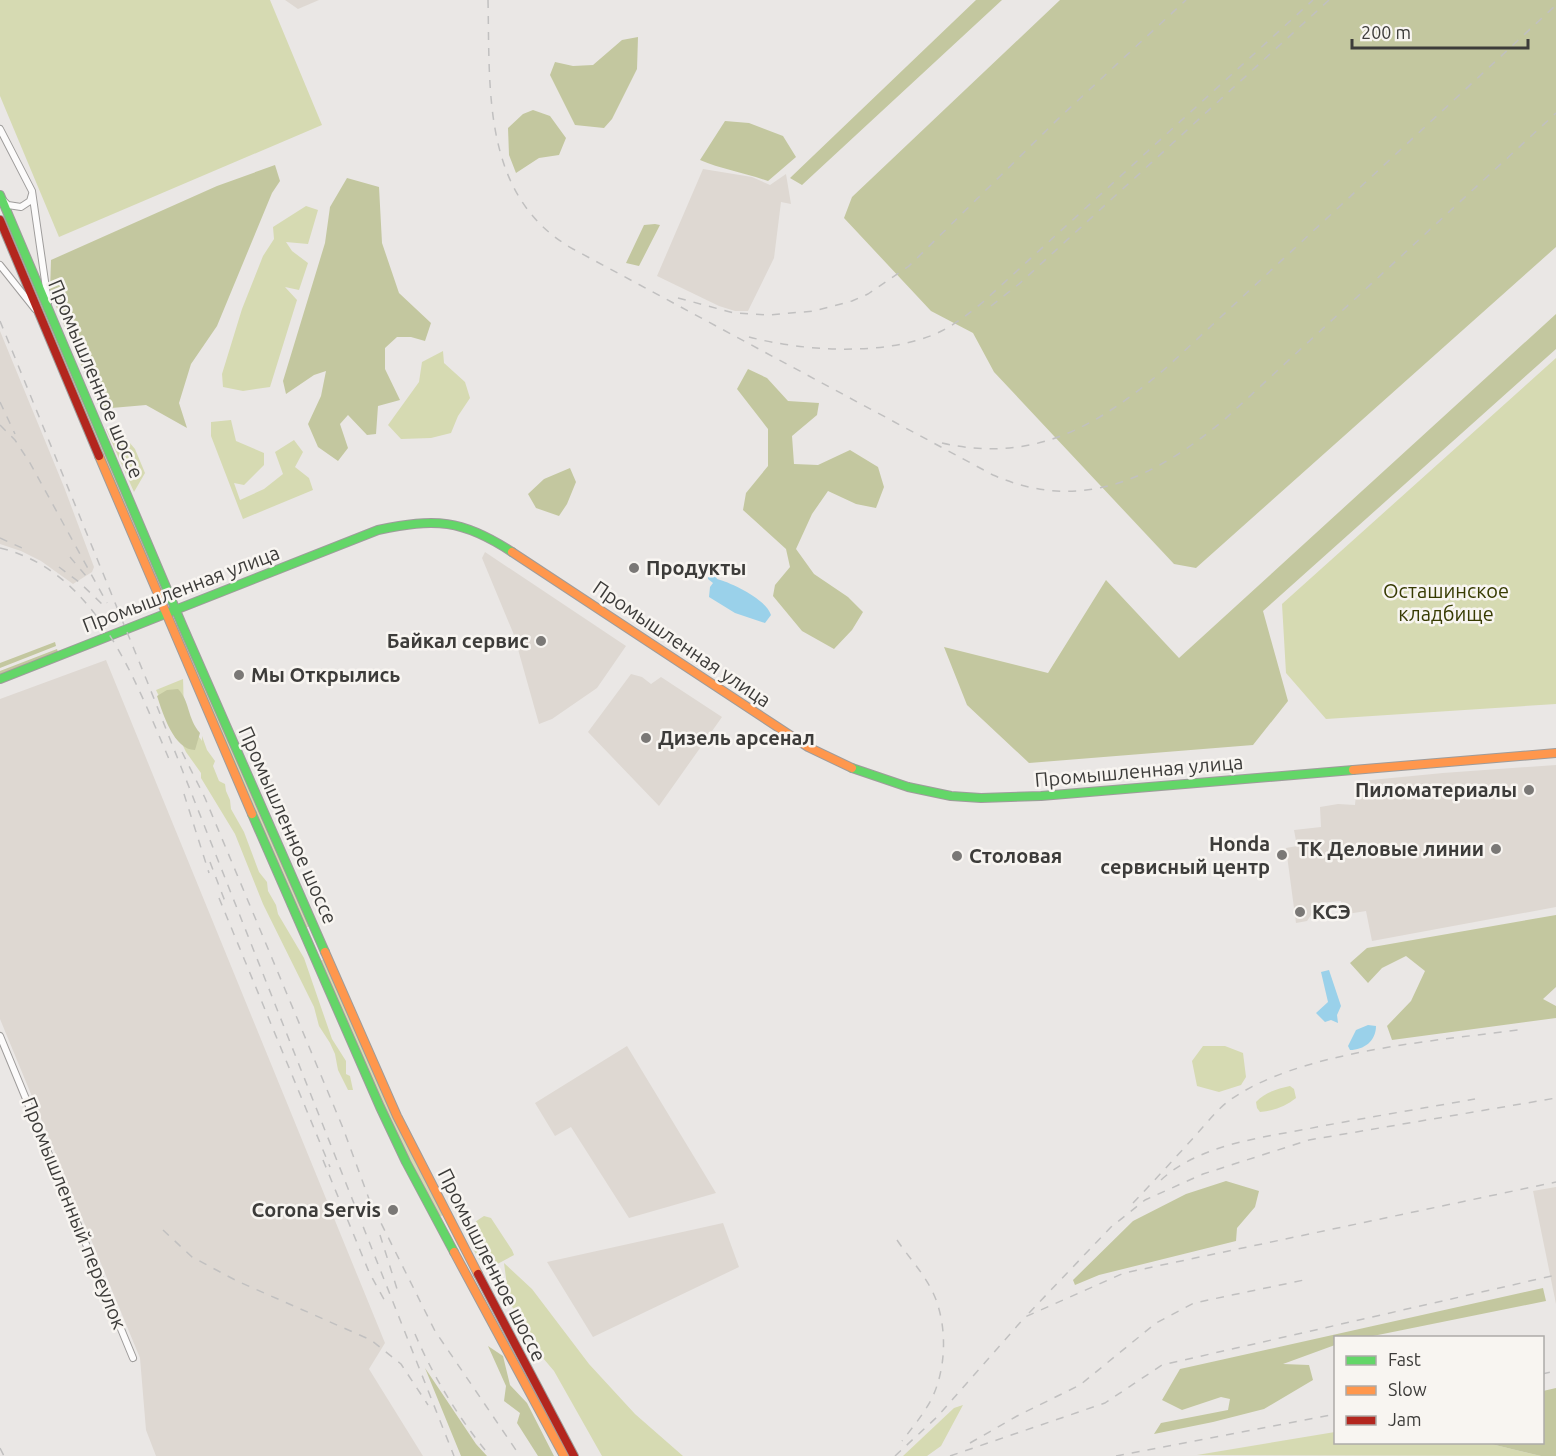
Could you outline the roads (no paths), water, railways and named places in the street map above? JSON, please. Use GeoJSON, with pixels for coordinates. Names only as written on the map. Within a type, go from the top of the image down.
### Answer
{"type":"FeatureCollection","features":[{"type":"Feature","properties":{"kind":"main road","name":"Промышленное шоссе"},"geometry":{"type":"LineString","coordinates":[[1,197],[175,609],[397,1116],[574,1456]]}},
{"type":"Feature","properties":{"kind":"main road","name":"Промышленное шоссе"},"geometry":{"type":"LineString","coordinates":[[0,220],[165,614],[380,1107],[444,1233],[564,1456]]}},
{"type":"Feature","properties":{"kind":"main road","name":"Промышленная улица"},"geometry":{"type":"LineString","coordinates":[[0,679],[378,530],[431,520],[471,528],[495,541],[817,753],[878,779],[924,790],[969,797],[1019,797],[1556,753]]}},
{"type":"Feature","properties":{"kind":"main road"},"geometry":{"type":"LineString","coordinates":[[307,941],[318,937]]}},
{"type":"Feature","properties":{"kind":"main road"},"geometry":{"type":"LineString","coordinates":[[444,1233],[455,1228]]}},
{"type":"Feature","properties":{"kind":"street"},"geometry":{"type":"LineString","coordinates":[[0,129],[32,190],[45,268],[49,309]]}},
{"type":"Feature","properties":{"kind":"street"},"geometry":{"type":"LineString","coordinates":[[1,197],[8,205],[21,207],[30,201],[32,190]]}},
{"type":"Feature","properties":{"kind":"street"},"geometry":{"type":"LineString","coordinates":[[0,265],[38,314]]}},
{"type":"Feature","properties":{"kind":"street","name":"Промышленный переулок"},"geometry":{"type":"LineString","coordinates":[[0,1036],[133,1358]]}},
{"type":"Feature","properties":{"kind":"water"},"geometry":{"type":"Polygon","coordinates":[[[714,572],[717,579],[739,588],[763,603],[771,615],[765,623],[735,613],[709,597],[713,583],[708,579],[708,574],[714,572]]]}},
{"type":"Feature","properties":{"kind":"water"},"geometry":{"type":"Polygon","coordinates":[[[1329,970],[1341,1006],[1337,1015],[1338,1023],[1331,1020],[1325,1022],[1316,1013],[1328,1002],[1321,972],[1329,970]]]}},
{"type":"Feature","properties":{"kind":"water"},"geometry":{"type":"Polygon","coordinates":[[[1368,1025],[1376,1026],[1374,1036],[1368,1044],[1350,1050],[1348,1046],[1356,1030],[1368,1025]]]}},
{"type":"Feature","properties":{"kind":"railway"},"geometry":{"type":"LineString","coordinates":[[488,0],[489,70],[497,140],[507,172],[522,201],[543,227],[573,249],[993,475],[1026,486],[1057,491],[1087,490],[1116,484],[1171,459],[1198,441],[1224,420],[1556,113]]}},
{"type":"Feature","properties":{"kind":"railway"},"geometry":{"type":"LineString","coordinates":[[678,298],[734,313],[769,315],[814,311],[852,301],[868,294],[909,266],[1059,118],[1186,0]]}},
{"type":"Feature","properties":{"kind":"railway"},"geometry":{"type":"LineString","coordinates":[[749,337],[793,346],[866,349],[912,342],[947,328],[983,302],[1313,0]]}},
{"type":"Feature","properties":{"kind":"railway"},"geometry":{"type":"LineString","coordinates":[[991,306],[1019,284],[1329,0]]}},
{"type":"Feature","properties":{"kind":"railway"},"geometry":{"type":"LineString","coordinates":[[942,443],[975,448],[1006,448],[1035,444],[1090,423],[1141,389],[1556,5]]}},
{"type":"Feature","properties":{"kind":"railway"},"geometry":{"type":"LineString","coordinates":[[0,321],[147,681],[454,1456]]}},
{"type":"Feature","properties":{"kind":"railway"},"geometry":{"type":"LineString","coordinates":[[0,402],[15,434]]}},
{"type":"Feature","properties":{"kind":"railway"},"geometry":{"type":"LineString","coordinates":[[0,425],[15,440],[30,463],[107,603]]}},
{"type":"Feature","properties":{"kind":"railway"},"geometry":{"type":"LineString","coordinates":[[0,538],[22,548]]}},
{"type":"Feature","properties":{"kind":"railway"},"geometry":{"type":"LineString","coordinates":[[0,548],[33,560],[62,579],[86,604],[107,632],[125,663],[169,759]]}},
{"type":"Feature","properties":{"kind":"railway"},"geometry":{"type":"LineString","coordinates":[[70,557],[86,576]]}},
{"type":"Feature","properties":{"kind":"railway"},"geometry":{"type":"LineString","coordinates":[[59,567],[102,604]]}},
{"type":"Feature","properties":{"kind":"railway"},"geometry":{"type":"LineString","coordinates":[[182,752],[205,798],[343,1128],[369,1199],[435,1331],[520,1456]]}},
{"type":"Feature","properties":{"kind":"railway"},"geometry":{"type":"LineString","coordinates":[[184,794],[209,873]]}},
{"type":"Feature","properties":{"kind":"railway"},"geometry":{"type":"LineString","coordinates":[[210,862],[226,904]]}},
{"type":"Feature","properties":{"kind":"railway"},"geometry":{"type":"LineString","coordinates":[[219,898],[330,1167]]}},
{"type":"Feature","properties":{"kind":"railway"},"geometry":{"type":"LineString","coordinates":[[1133,1203],[1218,1110],[1255,1085],[1328,1059],[1411,1044],[1524,1029]]}},
{"type":"Feature","properties":{"kind":"railway"},"geometry":{"type":"LineString","coordinates":[[1029,1313],[1111,1227],[1145,1200],[1203,1174],[1309,1140],[1556,1098]]}},
{"type":"Feature","properties":{"kind":"railway"},"geometry":{"type":"LineString","coordinates":[[1161,1180],[1176,1168],[1193,1159],[1230,1145],[1475,1099]]}},
{"type":"Feature","properties":{"kind":"railway"},"geometry":{"type":"LineString","coordinates":[[323,1160],[369,1272],[386,1303]]}},
{"type":"Feature","properties":{"kind":"railway"},"geometry":{"type":"LineString","coordinates":[[895,1456],[937,1417],[1025,1317],[1124,1273],[1556,1182]]}},
{"type":"Feature","properties":{"kind":"railway"},"geometry":{"type":"LineString","coordinates":[[163,1230],[192,1257],[237,1281],[371,1340],[401,1364],[428,1405]]}},
{"type":"Feature","properties":{"kind":"railway"},"geometry":{"type":"LineString","coordinates":[[380,1235],[398,1292]]}},
{"type":"Feature","properties":{"kind":"railway"},"geometry":{"type":"LineString","coordinates":[[897,1240],[925,1279],[935,1298],[940,1312],[944,1342],[941,1373],[937,1387],[924,1411],[902,1441]]}},
{"type":"Feature","properties":{"kind":"railway"},"geometry":{"type":"LineString","coordinates":[[950,1456],[1105,1403],[1162,1365],[1556,1275]]}},
{"type":"Feature","properties":{"kind":"railway"},"geometry":{"type":"LineString","coordinates":[[970,1443],[1017,1416],[1080,1385],[1156,1323],[1194,1303],[1304,1280]]}},
{"type":"Feature","properties":{"kind":"railway"},"geometry":{"type":"LineString","coordinates":[[415,1334],[448,1398],[490,1456]]}},
{"type":"Feature","properties":{"kind":"railway"},"geometry":{"type":"LineString","coordinates":[[1544,1374],[1556,1371]]}},
{"type":"Feature","properties":{"kind":"railway"},"geometry":{"type":"LineString","coordinates":[[1116,1456],[1334,1414]]}},
{"type":"Feature","properties":{"kind":"railway"},"geometry":{"type":"LineString","coordinates":[[0,1448],[4,1456]]}},
{"type":"Feature","properties":{"kind":"place","name":"Продукты"},"geometry":{"type":"Point","coordinates":[634,568]}},
{"type":"Feature","properties":{"kind":"place","name":"Байкал сервис"},"geometry":{"type":"Point","coordinates":[541,641]}},
{"type":"Feature","properties":{"kind":"place","name":"Мы Открылись"},"geometry":{"type":"Point","coordinates":[239,675]}},
{"type":"Feature","properties":{"kind":"place","name":"Дизель арсенал"},"geometry":{"type":"Point","coordinates":[646,738]}},
{"type":"Feature","properties":{"kind":"place","name":"Пиломатериалы"},"geometry":{"type":"Point","coordinates":[1529,790]}},
{"type":"Feature","properties":{"kind":"place","name":"ТК Деловые линии"},"geometry":{"type":"Point","coordinates":[1496,849]}},
{"type":"Feature","properties":{"kind":"place","name":"Honda сервисный центр"},"geometry":{"type":"Point","coordinates":[1282,855]}},
{"type":"Feature","properties":{"kind":"place","name":"Столовая"},"geometry":{"type":"Point","coordinates":[957,856]}},
{"type":"Feature","properties":{"kind":"place","name":"КСЭ"},"geometry":{"type":"Point","coordinates":[1300,912]}},
{"type":"Feature","properties":{"kind":"place","name":"Corona Servis"},"geometry":{"type":"Point","coordinates":[393,1210]}},
{"type":"Feature","properties":{"kind":"park label","name":"Осташинское кладбище"},"geometry":{"type":"Point","coordinates":[1446,602]}}]}
